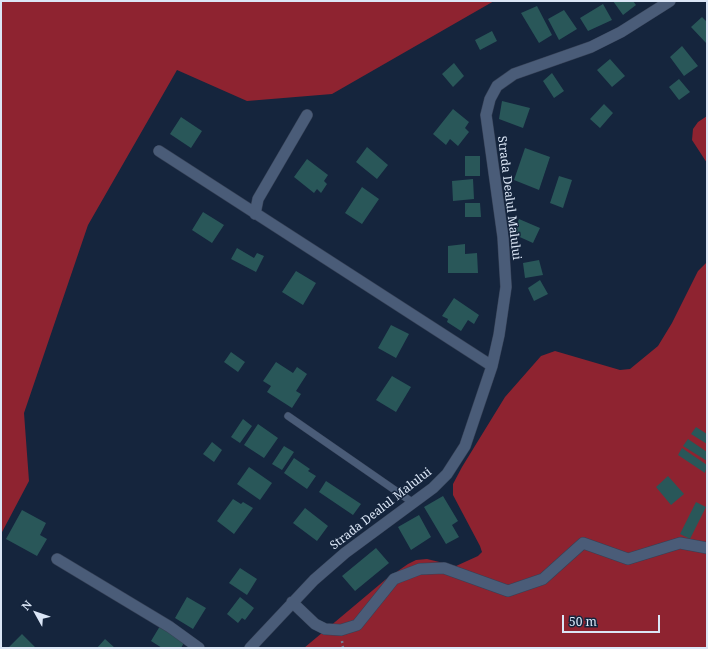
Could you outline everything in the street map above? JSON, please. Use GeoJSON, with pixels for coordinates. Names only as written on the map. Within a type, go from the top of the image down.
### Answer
{"type":"FeatureCollection","features":[{"type":"Feature","properties":{"kind":"street","name":"Strada Dealul Malului"},"geometry":{"type":"LineString","coordinates":[[250,648],[292,602],[345,553],[412,502],[433,488],[457,461],[465,446],[492,366],[499,336],[506,288],[503,237],[486,115],[490,99],[497,86],[514,74],[591,47],[621,32],[670,1]]}},
{"type":"Feature","properties":{"kind":"street"},"geometry":{"type":"LineString","coordinates":[[255,214],[258,199],[307,115]]}},
{"type":"Feature","properties":{"kind":"street"},"geometry":{"type":"LineString","coordinates":[[159,150],[255,214],[492,366]]}},
{"type":"Feature","properties":{"kind":"street"},"geometry":{"type":"LineString","coordinates":[[292,602],[315,624],[325,629],[341,630],[357,625],[394,579],[420,569],[444,568],[508,591],[543,579],[583,543],[628,559],[680,543],[707,548]]}},
{"type":"Feature","properties":{"kind":"street"},"geometry":{"type":"LineString","coordinates":[[56,559],[170,627],[199,648]]}},
{"type":"Feature","properties":{"kind":"lane"},"geometry":{"type":"LineString","coordinates":[[288,416],[412,502]]}},
{"type":"Feature","properties":{"kind":"shaded area"},"geometry":{"type":"Polygon","coordinates":[[[1,1],[494,1],[332,94],[247,101],[177,70],[88,225],[24,413],[29,481],[1,534],[1,1]]]}},
{"type":"Feature","properties":{"kind":"shaded area"},"geometry":{"type":"Polygon","coordinates":[[[707,116],[707,163],[692,140],[693,129],[698,122],[707,116]]]}},
{"type":"Feature","properties":{"kind":"shaded area"},"geometry":{"type":"Polygon","coordinates":[[[707,262],[707,648],[304,648],[385,580],[408,564],[416,560],[427,559],[456,566],[478,556],[482,552],[480,546],[453,495],[453,484],[505,397],[541,356],[555,351],[620,370],[630,369],[658,346],[672,323],[698,271],[707,262]]]}},
{"type":"Feature","properties":{"kind":"building"},"geometry":{"type":"Polygon","coordinates":[[[613,1],[633,1],[636,5],[623,15],[613,1]]]}},
{"type":"Feature","properties":{"kind":"building"},"geometry":{"type":"Polygon","coordinates":[[[603,4],[612,20],[588,31],[580,18],[603,4]]]}},
{"type":"Feature","properties":{"kind":"building"},"geometry":{"type":"Polygon","coordinates":[[[537,6],[552,35],[539,43],[521,13],[537,6]]]}},
{"type":"Feature","properties":{"kind":"building"},"geometry":{"type":"Polygon","coordinates":[[[564,10],[577,29],[559,40],[548,19],[564,10]]]}},
{"type":"Feature","properties":{"kind":"building"},"geometry":{"type":"Polygon","coordinates":[[[702,17],[707,22],[707,44],[691,27],[702,17]]]}},
{"type":"Feature","properties":{"kind":"building"},"geometry":{"type":"Polygon","coordinates":[[[492,31],[497,41],[480,50],[475,40],[492,31]]]}},
{"type":"Feature","properties":{"kind":"building"},"geometry":{"type":"Polygon","coordinates":[[[682,46],[698,66],[684,76],[670,57],[682,46]]]}},
{"type":"Feature","properties":{"kind":"building"},"geometry":{"type":"Polygon","coordinates":[[[610,59],[625,76],[612,87],[597,70],[610,59]]]}},
{"type":"Feature","properties":{"kind":"building"},"geometry":{"type":"Polygon","coordinates":[[[454,63],[464,76],[453,87],[442,74],[454,63]]]}},
{"type":"Feature","properties":{"kind":"building"},"geometry":{"type":"Polygon","coordinates":[[[552,73],[564,91],[554,98],[543,81],[552,73]]]}},
{"type":"Feature","properties":{"kind":"building"},"geometry":{"type":"Polygon","coordinates":[[[679,79],[690,92],[679,100],[669,87],[679,79]]]}},
{"type":"Feature","properties":{"kind":"building"},"geometry":{"type":"Polygon","coordinates":[[[502,101],[530,108],[523,128],[499,119],[502,101]]]}},
{"type":"Feature","properties":{"kind":"building"},"geometry":{"type":"Polygon","coordinates":[[[604,104],[613,113],[600,128],[590,119],[604,104]]]}},
{"type":"Feature","properties":{"kind":"building"},"geometry":{"type":"Polygon","coordinates":[[[453,109],[469,122],[465,128],[469,132],[458,146],[450,139],[446,145],[433,134],[453,109]]]}},
{"type":"Feature","properties":{"kind":"building"},"geometry":{"type":"Polygon","coordinates":[[[181,117],[202,131],[191,148],[170,134],[181,117]]]}},
{"type":"Feature","properties":{"kind":"building"},"geometry":{"type":"Polygon","coordinates":[[[367,147],[388,165],[377,179],[356,162],[367,147]]]}},
{"type":"Feature","properties":{"kind":"building"},"geometry":{"type":"Polygon","coordinates":[[[525,148],[550,157],[539,190],[514,180],[525,148]]]}},
{"type":"Feature","properties":{"kind":"building"},"geometry":{"type":"Polygon","coordinates":[[[465,156],[480,156],[480,176],[465,176],[465,156]]]}},
{"type":"Feature","properties":{"kind":"building"},"geometry":{"type":"Polygon","coordinates":[[[307,159],[328,175],[324,181],[327,184],[321,193],[317,189],[314,193],[294,177],[307,159]]]}},
{"type":"Feature","properties":{"kind":"building"},"geometry":{"type":"Polygon","coordinates":[[[559,176],[572,180],[563,208],[550,203],[559,176]]]}},
{"type":"Feature","properties":{"kind":"building"},"geometry":{"type":"Polygon","coordinates":[[[473,179],[474,199],[453,201],[452,181],[473,179]]]}},
{"type":"Feature","properties":{"kind":"building"},"geometry":{"type":"Polygon","coordinates":[[[362,187],[379,199],[362,224],[345,213],[362,187]]]}},
{"type":"Feature","properties":{"kind":"building"},"geometry":{"type":"Polygon","coordinates":[[[465,203],[480,203],[481,217],[465,217],[465,203]]]}},
{"type":"Feature","properties":{"kind":"building"},"geometry":{"type":"Polygon","coordinates":[[[203,212],[224,225],[212,243],[192,230],[203,212]]]}},
{"type":"Feature","properties":{"kind":"building"},"geometry":{"type":"Polygon","coordinates":[[[519,219],[540,228],[533,243],[513,234],[519,219]]]}},
{"type":"Feature","properties":{"kind":"building"},"geometry":{"type":"Polygon","coordinates":[[[465,244],[465,254],[477,253],[478,273],[448,273],[448,246],[465,244]]]}},
{"type":"Feature","properties":{"kind":"building"},"geometry":{"type":"Polygon","coordinates":[[[237,248],[254,258],[257,253],[264,256],[256,272],[231,259],[237,248]]]}},
{"type":"Feature","properties":{"kind":"building"},"geometry":{"type":"Polygon","coordinates":[[[539,260],[543,275],[525,278],[523,263],[539,260]]]}},
{"type":"Feature","properties":{"kind":"building"},"geometry":{"type":"Polygon","coordinates":[[[296,271],[316,283],[303,305],[282,292],[296,271]]]}},
{"type":"Feature","properties":{"kind":"building"},"geometry":{"type":"Polygon","coordinates":[[[540,280],[548,294],[534,301],[528,288],[540,280]]]}},
{"type":"Feature","properties":{"kind":"building"},"geometry":{"type":"Polygon","coordinates":[[[454,298],[479,315],[474,324],[468,320],[461,331],[447,322],[448,319],[442,316],[454,298]]]}},
{"type":"Feature","properties":{"kind":"building"},"geometry":{"type":"Polygon","coordinates":[[[391,325],[409,334],[396,358],[378,348],[391,325]]]}},
{"type":"Feature","properties":{"kind":"building"},"geometry":{"type":"Polygon","coordinates":[[[231,352],[245,362],[238,372],[224,362],[231,352]]]}},
{"type":"Feature","properties":{"kind":"building"},"geometry":{"type":"Polygon","coordinates":[[[276,362],[293,373],[297,367],[307,374],[296,391],[301,394],[292,408],[267,392],[271,386],[263,381],[276,362]]]}},
{"type":"Feature","properties":{"kind":"building"},"geometry":{"type":"Polygon","coordinates":[[[392,376],[411,387],[396,412],[376,400],[392,376]]]}},
{"type":"Feature","properties":{"kind":"building"},"geometry":{"type":"Polygon","coordinates":[[[243,419],[252,426],[240,443],[231,437],[243,419]]]}},
{"type":"Feature","properties":{"kind":"building"},"geometry":{"type":"Polygon","coordinates":[[[258,424],[278,438],[264,458],[244,445],[258,424]]]}},
{"type":"Feature","properties":{"kind":"building"},"geometry":{"type":"Polygon","coordinates":[[[696,427],[707,434],[707,444],[691,434],[696,427]]]}},
{"type":"Feature","properties":{"kind":"building"},"geometry":{"type":"Polygon","coordinates":[[[688,439],[707,452],[707,461],[683,446],[688,439]]]}},
{"type":"Feature","properties":{"kind":"building"},"geometry":{"type":"Polygon","coordinates":[[[212,442],[222,450],[214,462],[203,454],[212,442]]]}},
{"type":"Feature","properties":{"kind":"building"},"geometry":{"type":"Polygon","coordinates":[[[284,446],[294,452],[282,470],[272,464],[284,446]]]}},
{"type":"Feature","properties":{"kind":"building"},"geometry":{"type":"Polygon","coordinates":[[[682,448],[707,465],[705,473],[678,455],[682,448]]]}},
{"type":"Feature","properties":{"kind":"building"},"geometry":{"type":"Polygon","coordinates":[[[294,458],[310,469],[308,471],[316,476],[307,489],[284,473],[294,458]]]}},
{"type":"Feature","properties":{"kind":"building"},"geometry":{"type":"Polygon","coordinates":[[[249,467],[272,483],[260,500],[237,484],[249,467]]]}},
{"type":"Feature","properties":{"kind":"building"},"geometry":{"type":"Polygon","coordinates":[[[668,476],[684,494],[671,505],[656,487],[668,476]]]}},
{"type":"Feature","properties":{"kind":"building"},"geometry":{"type":"Polygon","coordinates":[[[326,481],[361,504],[353,515],[319,492],[326,481]]]}},
{"type":"Feature","properties":{"kind":"building"},"geometry":{"type":"Polygon","coordinates":[[[443,496],[458,521],[452,525],[459,537],[446,544],[424,507],[443,496]]]}},
{"type":"Feature","properties":{"kind":"building"},"geometry":{"type":"Polygon","coordinates":[[[233,499],[241,504],[243,502],[253,508],[234,534],[217,521],[233,499]]]}},
{"type":"Feature","properties":{"kind":"building"},"geometry":{"type":"Polygon","coordinates":[[[696,502],[706,507],[690,539],[680,534],[696,502]]]}},
{"type":"Feature","properties":{"kind":"building"},"geometry":{"type":"Polygon","coordinates":[[[305,508],[328,526],[317,541],[293,523],[305,508]]]}},
{"type":"Feature","properties":{"kind":"building"},"geometry":{"type":"Polygon","coordinates":[[[22,510],[46,523],[40,535],[47,539],[37,556],[6,539],[22,510]]]}},
{"type":"Feature","properties":{"kind":"building"},"geometry":{"type":"Polygon","coordinates":[[[419,515],[431,537],[411,550],[398,527],[419,515]]]}},
{"type":"Feature","properties":{"kind":"building"},"geometry":{"type":"Polygon","coordinates":[[[376,548],[389,563],[355,591],[342,576],[376,548]]]}},
{"type":"Feature","properties":{"kind":"building"},"geometry":{"type":"Polygon","coordinates":[[[240,568],[257,579],[247,595],[229,583],[240,568]]]}},
{"type":"Feature","properties":{"kind":"building"},"geometry":{"type":"Polygon","coordinates":[[[187,597],[206,608],[193,629],[175,618],[187,597]]]}},
{"type":"Feature","properties":{"kind":"building"},"geometry":{"type":"Polygon","coordinates":[[[240,597],[254,608],[245,620],[242,618],[238,623],[227,614],[240,597]]]}},
{"type":"Feature","properties":{"kind":"building"},"geometry":{"type":"Polygon","coordinates":[[[160,626],[185,641],[181,648],[162,648],[151,641],[160,626]]]}},
{"type":"Feature","properties":{"kind":"building"},"geometry":{"type":"Polygon","coordinates":[[[22,634],[35,647],[34,648],[8,648],[22,634]]]}},
{"type":"Feature","properties":{"kind":"building"},"geometry":{"type":"Polygon","coordinates":[[[105,639],[115,648],[97,648],[105,639]]]}}]}
